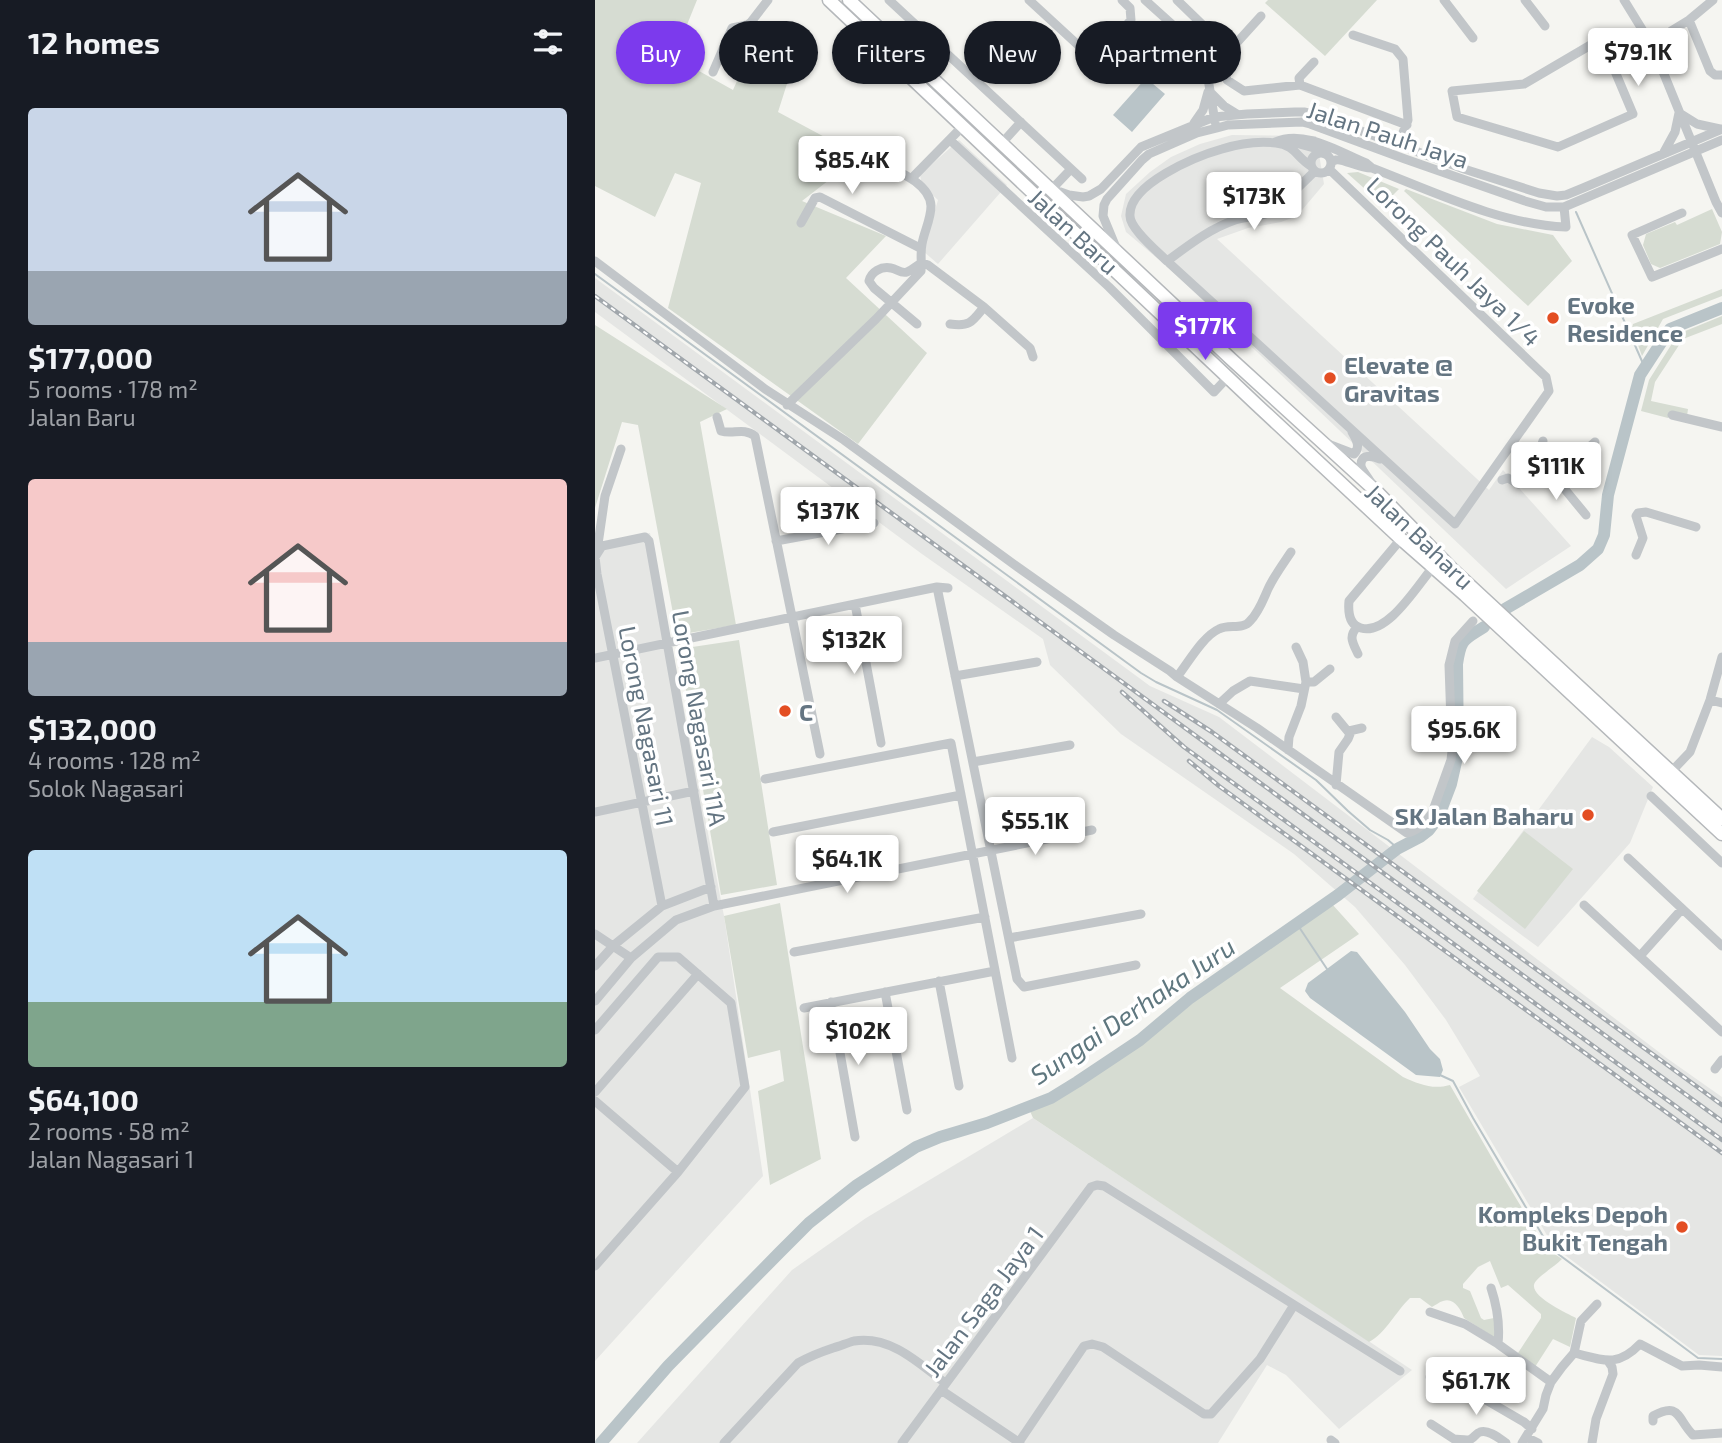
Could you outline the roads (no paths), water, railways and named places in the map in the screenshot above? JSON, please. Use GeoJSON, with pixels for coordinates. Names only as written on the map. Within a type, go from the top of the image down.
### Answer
{"type":"FeatureCollection","features":[{"type":"Feature","properties":{"kind":"highway","name":"Jalan Baru"},"geometry":{"type":"LineString","coordinates":[[829,0],[1401,539],[1443,570]]}},
{"type":"Feature","properties":{"kind":"highway","name":"Jalan Baru"},"geometry":{"type":"LineString","coordinates":[[852,2],[1118,253]]}},
{"type":"Feature","properties":{"kind":"highway","name":"Jalan Baharu"},"geometry":{"type":"LineString","coordinates":[[1118,253],[1378,493],[1443,570],[1722,819]]}},
{"type":"Feature","properties":{"kind":"highway","name":"Jalan Baharu"},"geometry":{"type":"LineString","coordinates":[[1526,644],[1722,834]]}},
{"type":"Feature","properties":{"kind":"street"},"geometry":{"type":"LineString","coordinates":[[713,72],[732,28],[751,22],[768,0]]}},
{"type":"Feature","properties":{"kind":"street"},"geometry":{"type":"LineString","coordinates":[[889,0],[1082,179]]}},
{"type":"Feature","properties":{"kind":"street"},"geometry":{"type":"LineString","coordinates":[[1029,0],[1091,57],[1097,58],[1131,20],[1130,8],[1122,0]]}},
{"type":"Feature","properties":{"kind":"street"},"geometry":{"type":"LineString","coordinates":[[1145,0],[1185,36],[1200,54],[1206,66],[1217,128]]}},
{"type":"Feature","properties":{"kind":"street"},"geometry":{"type":"LineString","coordinates":[[1177,0],[1199,21]]}},
{"type":"Feature","properties":{"kind":"street"},"geometry":{"type":"LineString","coordinates":[[1444,0],[1473,38]]}},
{"type":"Feature","properties":{"kind":"street"},"geometry":{"type":"LineString","coordinates":[[1525,0],[1545,26]]}},
{"type":"Feature","properties":{"kind":"street"},"geometry":{"type":"LineString","coordinates":[[1624,0],[1653,47],[1722,213]]}},
{"type":"Feature","properties":{"kind":"street"},"geometry":{"type":"LineString","coordinates":[[1671,31],[1713,0]]}},
{"type":"Feature","properties":{"kind":"street"},"geometry":{"type":"LineString","coordinates":[[1261,16],[1222,59],[1227,80],[1244,91],[1300,85],[1407,125]]}},
{"type":"Feature","properties":{"kind":"street"},"geometry":{"type":"LineString","coordinates":[[1689,20],[1710,71],[1719,75]]}},
{"type":"Feature","properties":{"kind":"street"},"geometry":{"type":"LineString","coordinates":[[1353,35],[1395,49],[1403,59],[1409,114],[1398,145]]}},
{"type":"Feature","properties":{"kind":"street"},"geometry":{"type":"LineString","coordinates":[[1594,43],[1602,46],[1613,64],[1633,114],[1558,147],[1457,117],[1453,91],[1524,84],[1594,43]]}},
{"type":"Feature","properties":{"kind":"street"},"geometry":{"type":"LineString","coordinates":[[1613,64],[1653,47]]}},
{"type":"Feature","properties":{"kind":"street"},"geometry":{"type":"LineString","coordinates":[[1300,85],[1299,78],[1314,61]]}},
{"type":"Feature","properties":{"kind":"street"},"geometry":{"type":"LineString","coordinates":[[1209,90],[1223,106],[1239,114]]}},
{"type":"Feature","properties":{"kind":"street"},"geometry":{"type":"LineString","coordinates":[[1193,125],[1203,110],[1209,90]]}},
{"type":"Feature","properties":{"kind":"street","name":"Jalan Pauh Jaya"},"geometry":{"type":"LineString","coordinates":[[1052,189],[1077,197],[1089,196],[1101,188],[1141,147],[1214,117],[1239,114],[1311,113],[1527,190],[1557,196],[1566,195],[1663,153],[1722,140]]}},
{"type":"Feature","properties":{"kind":"street"},"geometry":{"type":"LineString","coordinates":[[1679,113],[1702,127],[1722,129]]}},
{"type":"Feature","properties":{"kind":"street"},"geometry":{"type":"LineString","coordinates":[[1663,153],[1675,132],[1679,113]]}},
{"type":"Feature","properties":{"kind":"street"},"geometry":{"type":"LineString","coordinates":[[1002,143],[1021,122]]}},
{"type":"Feature","properties":{"kind":"street","name":"Jalan Pauh Jaya"},"geometry":{"type":"LineString","coordinates":[[1118,253],[1103,216],[1107,199],[1149,154],[1197,133],[1228,125],[1302,122],[1546,207],[1564,207],[1693,147],[1722,129]]}},
{"type":"Feature","properties":{"kind":"street"},"geometry":{"type":"LineString","coordinates":[[912,178],[963,126]]}},
{"type":"Feature","properties":{"kind":"street"},"geometry":{"type":"LineString","coordinates":[[950,140],[1109,287],[1214,392],[1228,377]]}},
{"type":"Feature","properties":{"kind":"street"},"geometry":{"type":"LineString","coordinates":[[1276,141],[1291,148],[1321,173],[1335,160],[1364,169],[1372,168]]}},
{"type":"Feature","properties":{"kind":"street"},"geometry":{"type":"LineString","coordinates":[[1388,463],[1167,261],[1132,225],[1129,215],[1133,201],[1163,174],[1205,155],[1222,149],[1276,141],[1314,148],[1366,163],[1387,174],[1502,216],[1566,227],[1564,207]]}},
{"type":"Feature","properties":{"kind":"street"},"geometry":{"type":"LineString","coordinates":[[1325,151],[1330,166]]}},
{"type":"Feature","properties":{"kind":"street"},"geometry":{"type":"LineString","coordinates":[[1167,261],[1216,228],[1239,219],[1266,215],[1274,211],[1313,168],[1313,156],[1325,151]]}},
{"type":"Feature","properties":{"kind":"street"},"geometry":{"type":"LineString","coordinates":[[1387,174],[1393,155]]}},
{"type":"Feature","properties":{"kind":"street"},"geometry":{"type":"LineString","coordinates":[[1398,178],[1405,159]]}},
{"type":"Feature","properties":{"kind":"street"},"geometry":{"type":"LineString","coordinates":[[787,404],[921,271],[921,248],[931,203],[912,178],[879,162]]}},
{"type":"Feature","properties":{"kind":"street","name":"Lorong Pauh Jaya 1/4"},"geometry":{"type":"LineString","coordinates":[[1330,166],[1546,377],[1548,384],[1549,391],[1455,524],[1388,463]]}},
{"type":"Feature","properties":{"kind":"street"},"geometry":{"type":"LineString","coordinates":[[1052,189],[1071,169]]}},
{"type":"Feature","properties":{"kind":"street"},"geometry":{"type":"LineString","coordinates":[[1007,194],[1020,180]]}},
{"type":"Feature","properties":{"kind":"street"},"geometry":{"type":"LineString","coordinates":[[801,223],[815,198],[820,197],[921,248]]}},
{"type":"Feature","properties":{"kind":"street"},"geometry":{"type":"LineString","coordinates":[[1042,225],[1053,212]]}},
{"type":"Feature","properties":{"kind":"street"},"geometry":{"type":"LineString","coordinates":[[1682,213],[1632,235],[1652,277],[1722,249]]}},
{"type":"Feature","properties":{"kind":"street"},"geometry":{"type":"LineString","coordinates":[[595,261],[787,404],[877,463],[1115,635],[1257,728],[1407,833],[1413,832],[1432,813],[1451,760],[1449,665],[1453,646],[1473,621]]}},
{"type":"Feature","properties":{"kind":"street"},"geometry":{"type":"LineString","coordinates":[[917,324],[869,281],[875,271],[882,268],[907,272],[922,263]]}},
{"type":"Feature","properties":{"kind":"street"},"geometry":{"type":"LineString","coordinates":[[922,263],[937,271],[984,307],[1030,348],[1033,357]]}},
{"type":"Feature","properties":{"kind":"street"},"geometry":{"type":"LineString","coordinates":[[950,324],[969,324],[984,307]]}},
{"type":"Feature","properties":{"kind":"street"},"geometry":{"type":"LineString","coordinates":[[1174,352],[1186,338]]}},
{"type":"Feature","properties":{"kind":"street"},"geometry":{"type":"LineString","coordinates":[[1672,415],[1722,427]]}},
{"type":"Feature","properties":{"kind":"street"},"geometry":{"type":"LineString","coordinates":[[717,417],[721,430],[744,430],[755,436],[820,754]]}},
{"type":"Feature","properties":{"kind":"street"},"geometry":{"type":"LineString","coordinates":[[1323,442],[1354,454],[1358,447],[1349,426]]}},
{"type":"Feature","properties":{"kind":"street"},"geometry":{"type":"LineString","coordinates":[[1542,441],[1538,456],[1544,468],[1586,515]]}},
{"type":"Feature","properties":{"kind":"street"},"geometry":{"type":"LineString","coordinates":[[1502,480],[1508,478],[1521,483],[1535,467],[1544,468],[1561,456],[1579,464],[1583,460],[1584,452],[1595,442]]}},
{"type":"Feature","properties":{"kind":"street","name":"Lorong Nagasari 11"},"geometry":{"type":"LineString","coordinates":[[621,449],[605,496],[595,557],[662,906]]}},
{"type":"Feature","properties":{"kind":"street"},"geometry":{"type":"LineString","coordinates":[[1378,493],[1361,462],[1364,457],[1374,456],[1388,463]]}},
{"type":"Feature","properties":{"kind":"street"},"geometry":{"type":"LineString","coordinates":[[1636,555],[1643,538],[1636,516],[1638,513],[1646,512],[1696,527]]}},
{"type":"Feature","properties":{"kind":"street"},"geometry":{"type":"LineString","coordinates":[[776,541],[874,523]]}},
{"type":"Feature","properties":{"kind":"street","name":"Lorong Nagasari 11A"},"geometry":{"type":"LineString","coordinates":[[597,553],[602,546],[645,537],[649,541],[715,906]]}},
{"type":"Feature","properties":{"kind":"street"},"geometry":{"type":"LineString","coordinates":[[1401,539],[1349,601],[1351,621],[1357,627],[1366,629],[1390,620],[1443,570]]}},
{"type":"Feature","properties":{"kind":"street"},"geometry":{"type":"LineString","coordinates":[[1177,677],[1213,632],[1221,627],[1249,623],[1290,552]]}},
{"type":"Feature","properties":{"kind":"street"},"geometry":{"type":"LineString","coordinates":[[595,658],[937,587],[948,588]]}},
{"type":"Feature","properties":{"kind":"street"},"geometry":{"type":"LineString","coordinates":[[937,587],[1017,979],[1024,987],[1136,965]]}},
{"type":"Feature","properties":{"kind":"street"},"geometry":{"type":"LineString","coordinates":[[855,604],[881,743]]}},
{"type":"Feature","properties":{"kind":"street"},"geometry":{"type":"LineString","coordinates":[[1357,627],[1350,639],[1358,654]]}},
{"type":"Feature","properties":{"kind":"street"},"geometry":{"type":"LineString","coordinates":[[1288,750],[1289,737],[1301,706],[1305,685],[1303,662],[1296,647]]}},
{"type":"Feature","properties":{"kind":"street"},"geometry":{"type":"LineString","coordinates":[[1671,772],[1690,751],[1710,700],[1722,657]]}},
{"type":"Feature","properties":{"kind":"street"},"geometry":{"type":"LineString","coordinates":[[955,676],[1037,662]]}},
{"type":"Feature","properties":{"kind":"street"},"geometry":{"type":"LineString","coordinates":[[1219,705],[1245,682],[1305,685],[1314,682],[1330,669]]}},
{"type":"Feature","properties":{"kind":"street"},"geometry":{"type":"LineString","coordinates":[[1710,700],[1722,703]]}},
{"type":"Feature","properties":{"kind":"street"},"geometry":{"type":"LineString","coordinates":[[1336,717],[1349,731]]}},
{"type":"Feature","properties":{"kind":"street"},"geometry":{"type":"LineString","coordinates":[[1349,731],[1362,728]]}},
{"type":"Feature","properties":{"kind":"street"},"geometry":{"type":"LineString","coordinates":[[1336,785],[1339,752],[1348,738],[1349,731]]}},
{"type":"Feature","properties":{"kind":"street"},"geometry":{"type":"LineString","coordinates":[[765,779],[951,743],[1012,1058]]}},
{"type":"Feature","properties":{"kind":"street"},"geometry":{"type":"LineString","coordinates":[[973,762],[1070,745]]}},
{"type":"Feature","properties":{"kind":"street"},"geometry":{"type":"LineString","coordinates":[[595,812],[694,791]]}},
{"type":"Feature","properties":{"kind":"street"},"geometry":{"type":"LineString","coordinates":[[773,832],[961,795]]}},
{"type":"Feature","properties":{"kind":"street"},"geometry":{"type":"LineString","coordinates":[[1651,796],[1722,863]]}},
{"type":"Feature","properties":{"kind":"street"},"geometry":{"type":"LineString","coordinates":[[596,997],[632,958],[676,920],[715,906],[1092,830]]}},
{"type":"Feature","properties":{"kind":"street"},"geometry":{"type":"LineString","coordinates":[[1628,858],[1722,946]]}},
{"type":"Feature","properties":{"kind":"street"},"geometry":{"type":"LineString","coordinates":[[595,966],[614,945],[662,906],[711,887]]}},
{"type":"Feature","properties":{"kind":"street"},"geometry":{"type":"LineString","coordinates":[[1584,905],[1722,1032]]}},
{"type":"Feature","properties":{"kind":"street"},"geometry":{"type":"LineString","coordinates":[[1640,956],[1682,909]]}},
{"type":"Feature","properties":{"kind":"street"},"geometry":{"type":"LineString","coordinates":[[1009,938],[1140,914]]}},
{"type":"Feature","properties":{"kind":"street"},"geometry":{"type":"LineString","coordinates":[[794,952],[985,917]]}},
{"type":"Feature","properties":{"kind":"street"},"geometry":{"type":"LineString","coordinates":[[595,934],[632,958]]}},
{"type":"Feature","properties":{"kind":"street"},"geometry":{"type":"LineString","coordinates":[[595,1030],[657,957],[678,957],[731,1003],[745,1087],[678,1172],[595,1266]]}},
{"type":"Feature","properties":{"kind":"street"},"geometry":{"type":"LineString","coordinates":[[804,1008],[995,971]]}},
{"type":"Feature","properties":{"kind":"street"},"geometry":{"type":"LineString","coordinates":[[595,1092],[698,974]]}},
{"type":"Feature","properties":{"kind":"street"},"geometry":{"type":"LineString","coordinates":[[939,981],[959,1086]]}},
{"type":"Feature","properties":{"kind":"street"},"geometry":{"type":"LineString","coordinates":[[885,992],[907,1110]]}},
{"type":"Feature","properties":{"kind":"street"},"geometry":{"type":"LineString","coordinates":[[831,1002],[855,1137]]}},
{"type":"Feature","properties":{"kind":"street"},"geometry":{"type":"LineString","coordinates":[[1715,1069],[1722,1060]]}},
{"type":"Feature","properties":{"kind":"street"},"geometry":{"type":"LineString","coordinates":[[595,1101],[678,1172]]}},
{"type":"Feature","properties":{"kind":"street","name":"Jalan Saga Jaya 1"},"geometry":{"type":"LineString","coordinates":[[902,1443],[1091,1188],[1097,1185],[1104,1186],[1294,1305]]}},
{"type":"Feature","properties":{"kind":"street"},"geometry":{"type":"LineString","coordinates":[[1491,1288],[1495,1300],[1499,1344]]}},
{"type":"Feature","properties":{"kind":"street"},"geometry":{"type":"LineString","coordinates":[[1527,1436],[1542,1409],[1551,1382],[1574,1353],[1581,1321],[1597,1304]]}},
{"type":"Feature","properties":{"kind":"street"},"geometry":{"type":"LineString","coordinates":[[725,1443],[799,1363],[810,1356],[852,1342],[875,1341],[908,1355],[943,1386],[1019,1443],[1084,1346],[1092,1344],[1103,1347],[1204,1414],[1211,1414],[1260,1359],[1294,1305],[1400,1371]]}},
{"type":"Feature","properties":{"kind":"street"},"geometry":{"type":"LineString","coordinates":[[1430,1312],[1465,1324],[1499,1344],[1551,1382]]}},
{"type":"Feature","properties":{"kind":"street"},"geometry":{"type":"LineString","coordinates":[[1574,1353],[1608,1361],[1626,1356],[1640,1344],[1682,1366],[1722,1367]]}},
{"type":"Feature","properties":{"kind":"street"},"geometry":{"type":"LineString","coordinates":[[1593,1443],[1596,1419],[1613,1374],[1608,1361]]}},
{"type":"Feature","properties":{"kind":"street"},"geometry":{"type":"LineString","coordinates":[[1430,1377],[1445,1376],[1524,1422],[1527,1436],[1538,1443]]}},
{"type":"Feature","properties":{"kind":"street"},"geometry":{"type":"LineString","coordinates":[[1653,1422],[1653,1416],[1663,1410],[1670,1410],[1679,1414],[1693,1435],[1722,1433]]}},
{"type":"Feature","properties":{"kind":"street"},"geometry":{"type":"LineString","coordinates":[[1431,1424],[1454,1439],[1469,1440],[1482,1431],[1506,1443]]}},
{"type":"Feature","properties":{"kind":"waterway"},"geometry":{"type":"LineString","coordinates":[[1576,212],[1645,368]]}},
{"type":"Feature","properties":{"kind":"waterway"},"geometry":{"type":"LineString","coordinates":[[595,274],[1141,673],[1217,710],[1316,780],[1370,830],[1388,840],[1397,849]]}},
{"type":"Feature","properties":{"kind":"waterway","name":"Sungai Derhaka Juru"},"geometry":{"type":"LineString","coordinates":[[1505,609],[1580,565],[1598,549],[1604,535],[1608,495],[1640,375],[1670,329],[1722,308]]}},
{"type":"Feature","properties":{"kind":"waterway","name":"Sungai Derhaka Juru"},"geometry":{"type":"LineString","coordinates":[[601,1443],[668,1366],[779,1253],[809,1223],[857,1185],[916,1147],[1051,1098],[1077,1082],[1140,1040],[1190,998],[1338,895],[1397,849],[1429,830],[1438,818],[1451,784],[1458,753],[1457,664],[1460,649],[1468,638],[1484,627]]}},
{"type":"Feature","properties":{"kind":"waterway"},"geometry":{"type":"LineString","coordinates":[[1297,924],[1327,969]]}},
{"type":"Feature","properties":{"kind":"waterway"},"geometry":{"type":"LineString","coordinates":[[1440,1075],[1453,1081],[1550,1248],[1698,1358],[1722,1359]]}},
{"type":"Feature","properties":{"kind":"railway"},"geometry":{"type":"LineString","coordinates":[[595,296],[1722,1121]]}},
{"type":"Feature","properties":{"kind":"railway"},"geometry":{"type":"LineString","coordinates":[[1122,692],[1184,747],[1722,1140]]}},
{"type":"Feature","properties":{"kind":"railway"},"geometry":{"type":"LineString","coordinates":[[1164,701],[1212,732],[1722,1105]]}},
{"type":"Feature","properties":{"kind":"railway"},"geometry":{"type":"LineString","coordinates":[[1189,761],[1219,786],[1722,1153]]}},
{"type":"Feature","properties":{"kind":"place","name":"Evoke Residence"},"geometry":{"type":"Point","coordinates":[1553,318]}},
{"type":"Feature","properties":{"kind":"place","name":"Elevate @ Gravitas"},"geometry":{"type":"Point","coordinates":[1330,378]}},
{"type":"Feature","properties":{"kind":"place","name":"C"},"geometry":{"type":"Point","coordinates":[785,711]}},
{"type":"Feature","properties":{"kind":"place","name":"SK Jalan Baharu"},"geometry":{"type":"Point","coordinates":[1588,815]}},
{"type":"Feature","properties":{"kind":"place","name":"Kompleks Depoh Bukit Tengah"},"geometry":{"type":"Point","coordinates":[1682,1227]}}]}
